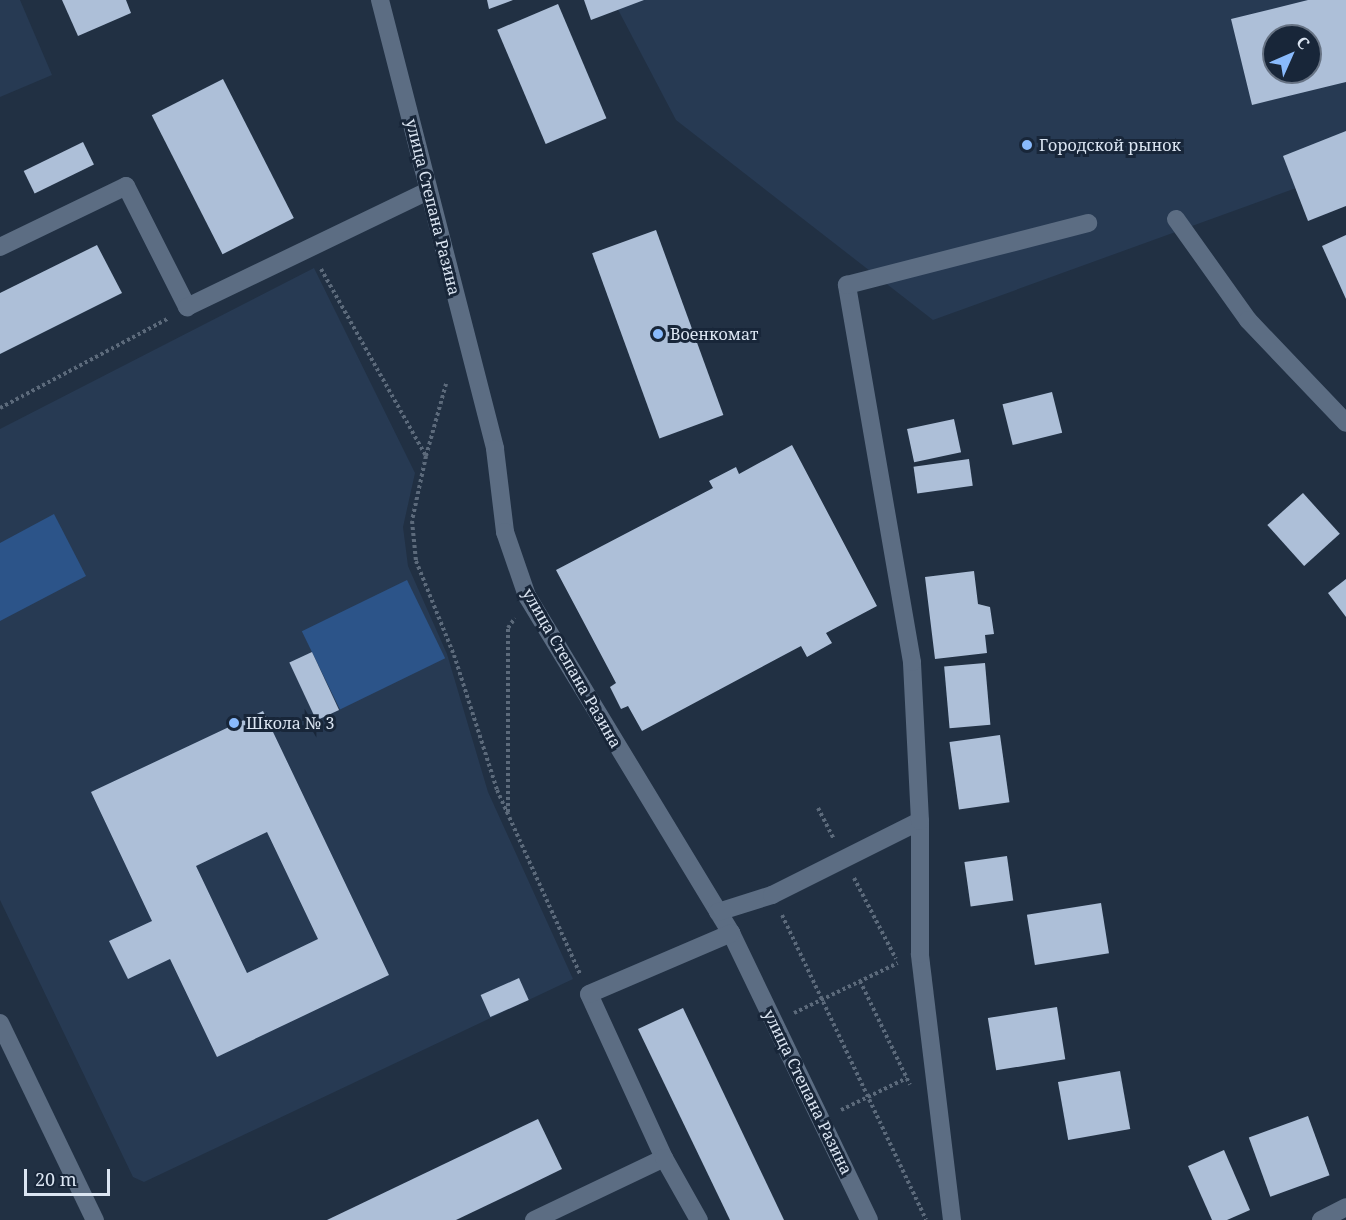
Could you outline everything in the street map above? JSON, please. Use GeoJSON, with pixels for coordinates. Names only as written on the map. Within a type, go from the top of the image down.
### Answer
{"type":"FeatureCollection","features":[{"type":"Feature","properties":{"kind":"street","name":"улица Степана Разина"},"geometry":{"type":"LineString","coordinates":[[380,0],[495,449],[505,532],[527,596],[731,933],[869,1220]]}},
{"type":"Feature","properties":{"kind":"street"},"geometry":{"type":"LineString","coordinates":[[0,247],[126,186],[187,307],[428,191]]}},
{"type":"Feature","properties":{"kind":"street"},"geometry":{"type":"LineString","coordinates":[[1176,219],[1248,320],[1346,423]]}},
{"type":"Feature","properties":{"kind":"street"},"geometry":{"type":"LineString","coordinates":[[952,1220],[920,954],[920,820],[912,662],[847,285],[1088,223]]}},
{"type":"Feature","properties":{"kind":"street"},"geometry":{"type":"LineString","coordinates":[[718,912],[772,895],[920,820]]}},
{"type":"Feature","properties":{"kind":"street"},"geometry":{"type":"LineString","coordinates":[[699,1220],[664,1158],[589,994],[731,933]]}},
{"type":"Feature","properties":{"kind":"street"},"geometry":{"type":"LineString","coordinates":[[0,1023],[95,1220]]}},
{"type":"Feature","properties":{"kind":"street"},"geometry":{"type":"LineString","coordinates":[[534,1220],[664,1158]]}},
{"type":"Feature","properties":{"kind":"street"},"geometry":{"type":"LineString","coordinates":[[1321,1220],[1346,1207]]}},
{"type":"Feature","properties":{"kind":"path"},"geometry":{"type":"LineString","coordinates":[[309,247],[426,456]]}},
{"type":"Feature","properties":{"kind":"path"},"geometry":{"type":"LineString","coordinates":[[0,408],[187,307]]}},
{"type":"Feature","properties":{"kind":"path"},"geometry":{"type":"LineString","coordinates":[[446,384],[426,456],[412,521],[416,561],[454,655],[508,816],[589,994]]}},
{"type":"Feature","properties":{"kind":"path"},"geometry":{"type":"LineString","coordinates":[[508,816],[508,628],[527,596]]}},
{"type":"Feature","properties":{"kind":"path"},"geometry":{"type":"LineString","coordinates":[[818,808],[898,963]]}},
{"type":"Feature","properties":{"kind":"path"},"geometry":{"type":"LineString","coordinates":[[772,895],[927,1220]]}},
{"type":"Feature","properties":{"kind":"path"},"geometry":{"type":"LineString","coordinates":[[774,1022],[920,954]]}},
{"type":"Feature","properties":{"kind":"path"},"geometry":{"type":"LineString","coordinates":[[860,981],[912,1089]]}},
{"type":"Feature","properties":{"kind":"path"},"geometry":{"type":"LineString","coordinates":[[821,1120],[934,1066]]}},
{"type":"Feature","properties":{"kind":"shaded area"},"geometry":{"type":"Polygon","coordinates":[[[0,0],[20,0],[52,75],[0,97],[0,0]]]}},
{"type":"Feature","properties":{"kind":"shaded area","name":"Городской рынок"},"geometry":{"type":"Polygon","coordinates":[[[613,0],[1346,0],[1346,170],[933,320],[676,120],[613,0]]]}},
{"type":"Feature","properties":{"kind":"shaded area","name":"Школа № 3"},"geometry":{"type":"Polygon","coordinates":[[[314,268],[415,473],[403,527],[408,566],[447,654],[488,792],[573,979],[144,1182],[133,1177],[0,900],[0,429],[314,268]]]}},
{"type":"Feature","properties":{"kind":"shaded area"},"geometry":{"type":"Polygon","coordinates":[[[54,514],[86,576],[0,621],[0,543],[54,514]]]}},
{"type":"Feature","properties":{"kind":"shaded area"},"geometry":{"type":"Polygon","coordinates":[[[407,580],[445,658],[340,709],[302,631],[407,580]]]}},
{"type":"Feature","properties":{"kind":"building"},"geometry":{"type":"Polygon","coordinates":[[[62,0],[126,0],[131,13],[78,36],[62,0]]]}},
{"type":"Feature","properties":{"kind":"building"},"geometry":{"type":"Polygon","coordinates":[[[487,0],[513,0],[489,9],[487,0]]]}},
{"type":"Feature","properties":{"kind":"building"},"geometry":{"type":"Polygon","coordinates":[[[584,0],[644,0],[591,20],[584,0]]]}},
{"type":"Feature","properties":{"kind":"building"},"geometry":{"type":"Polygon","coordinates":[[[1308,0],[1346,0],[1346,82],[1252,105],[1231,19],[1308,0]]]}},
{"type":"Feature","properties":{"kind":"building"},"geometry":{"type":"Polygon","coordinates":[[[558,4],[606,118],[546,144],[497,30],[558,4]]]}},
{"type":"Feature","properties":{"kind":"building"},"geometry":{"type":"Polygon","coordinates":[[[223,79],[294,218],[223,254],[152,115],[223,79]]]}},
{"type":"Feature","properties":{"kind":"building"},"geometry":{"type":"Polygon","coordinates":[[[1346,131],[1346,206],[1308,221],[1283,156],[1346,131]]]}},
{"type":"Feature","properties":{"kind":"building"},"geometry":{"type":"Polygon","coordinates":[[[83,142],[94,164],[35,193],[24,171],[83,142]]]}},
{"type":"Feature","properties":{"kind":"building","name":"Военкомат"},"geometry":{"type":"Polygon","coordinates":[[[656,230],[723,415],[659,438],[592,253],[656,230]]]}},
{"type":"Feature","properties":{"kind":"building"},"geometry":{"type":"Polygon","coordinates":[[[1346,235],[1346,299],[1322,246],[1346,235]]]}},
{"type":"Feature","properties":{"kind":"building"},"geometry":{"type":"Polygon","coordinates":[[[97,245],[122,293],[0,354],[0,293],[97,245]]]}},
{"type":"Feature","properties":{"kind":"building"},"geometry":{"type":"Polygon","coordinates":[[[1052,392],[1062,433],[1013,445],[1003,404],[1052,392]]]}},
{"type":"Feature","properties":{"kind":"building"},"geometry":{"type":"Polygon","coordinates":[[[954,419],[961,452],[914,462],[907,429],[954,419]]]}},
{"type":"Feature","properties":{"kind":"building"},"geometry":{"type":"Polygon","coordinates":[[[792,445],[877,606],[826,633],[832,643],[807,657],[801,646],[642,731],[628,706],[621,709],[610,687],[616,683],[556,570],[713,488],[709,481],[736,467],[739,474],[792,445]]]}},
{"type":"Feature","properties":{"kind":"building"},"geometry":{"type":"Polygon","coordinates":[[[969,459],[973,486],[917,494],[914,467],[969,459]]]}},
{"type":"Feature","properties":{"kind":"building"},"geometry":{"type":"Polygon","coordinates":[[[1303,493],[1340,534],[1304,566],[1267,525],[1303,493]]]}},
{"type":"Feature","properties":{"kind":"building"},"geometry":{"type":"Polygon","coordinates":[[[974,571],[978,604],[990,607],[994,634],[985,635],[987,653],[935,659],[925,577],[974,571]]]}},
{"type":"Feature","properties":{"kind":"building"},"geometry":{"type":"Polygon","coordinates":[[[1346,579],[1346,617],[1328,593],[1346,579]]]}},
{"type":"Feature","properties":{"kind":"building"},"geometry":{"type":"Polygon","coordinates":[[[312,652],[339,710],[316,721],[289,663],[312,652]]]}},
{"type":"Feature","properties":{"kind":"building"},"geometry":{"type":"Polygon","coordinates":[[[985,663],[990,725],[950,728],[944,667],[985,663]]]}},
{"type":"Feature","properties":{"kind":"building"},"geometry":{"type":"Polygon","coordinates":[[[263,711],[389,975],[217,1057],[170,959],[128,979],[109,941],[152,921],[91,792],[263,711]],[[267,832],[196,866],[247,973],[318,939],[267,832]]]}},
{"type":"Feature","properties":{"kind":"building"},"geometry":{"type":"Polygon","coordinates":[[[1000,735],[1009,802],[959,809],[949,742],[1000,735]]]}},
{"type":"Feature","properties":{"kind":"building"},"geometry":{"type":"Polygon","coordinates":[[[1007,856],[1013,901],[971,907],[964,862],[1007,856]]]}},
{"type":"Feature","properties":{"kind":"building"},"geometry":{"type":"Polygon","coordinates":[[[1101,903],[1109,953],[1035,965],[1027,915],[1101,903]]]}},
{"type":"Feature","properties":{"kind":"building"},"geometry":{"type":"Polygon","coordinates":[[[519,978],[529,1000],[490,1017],[481,995],[519,978]]]}},
{"type":"Feature","properties":{"kind":"building"},"geometry":{"type":"Polygon","coordinates":[[[1057,1007],[1065,1059],[996,1070],[988,1018],[1057,1007]]]}},
{"type":"Feature","properties":{"kind":"building"},"geometry":{"type":"Polygon","coordinates":[[[683,1008],[784,1220],[730,1220],[638,1029],[683,1008]]]}},
{"type":"Feature","properties":{"kind":"building"},"geometry":{"type":"Polygon","coordinates":[[[1120,1071],[1130,1129],[1068,1140],[1058,1082],[1120,1071]]]}},
{"type":"Feature","properties":{"kind":"building"},"geometry":{"type":"Polygon","coordinates":[[[1308,1116],[1330,1175],[1270,1197],[1249,1138],[1308,1116]]]}},
{"type":"Feature","properties":{"kind":"building"},"geometry":{"type":"Polygon","coordinates":[[[538,1119],[562,1169],[519,1190],[456,1220],[327,1220],[538,1119]]]}},
{"type":"Feature","properties":{"kind":"building"},"geometry":{"type":"Polygon","coordinates":[[[1224,1150],[1250,1210],[1227,1220],[1212,1220],[1188,1166],[1224,1150]]]}},
{"type":"Feature","properties":{"kind":"place","name":"Городской рынок"},"geometry":{"type":"Point","coordinates":[1027,145]}},
{"type":"Feature","properties":{"kind":"place","name":"Военкомат"},"geometry":{"type":"Point","coordinates":[658,334]}},
{"type":"Feature","properties":{"kind":"place","name":"Школа № 3"},"geometry":{"type":"Point","coordinates":[234,723]}}]}
